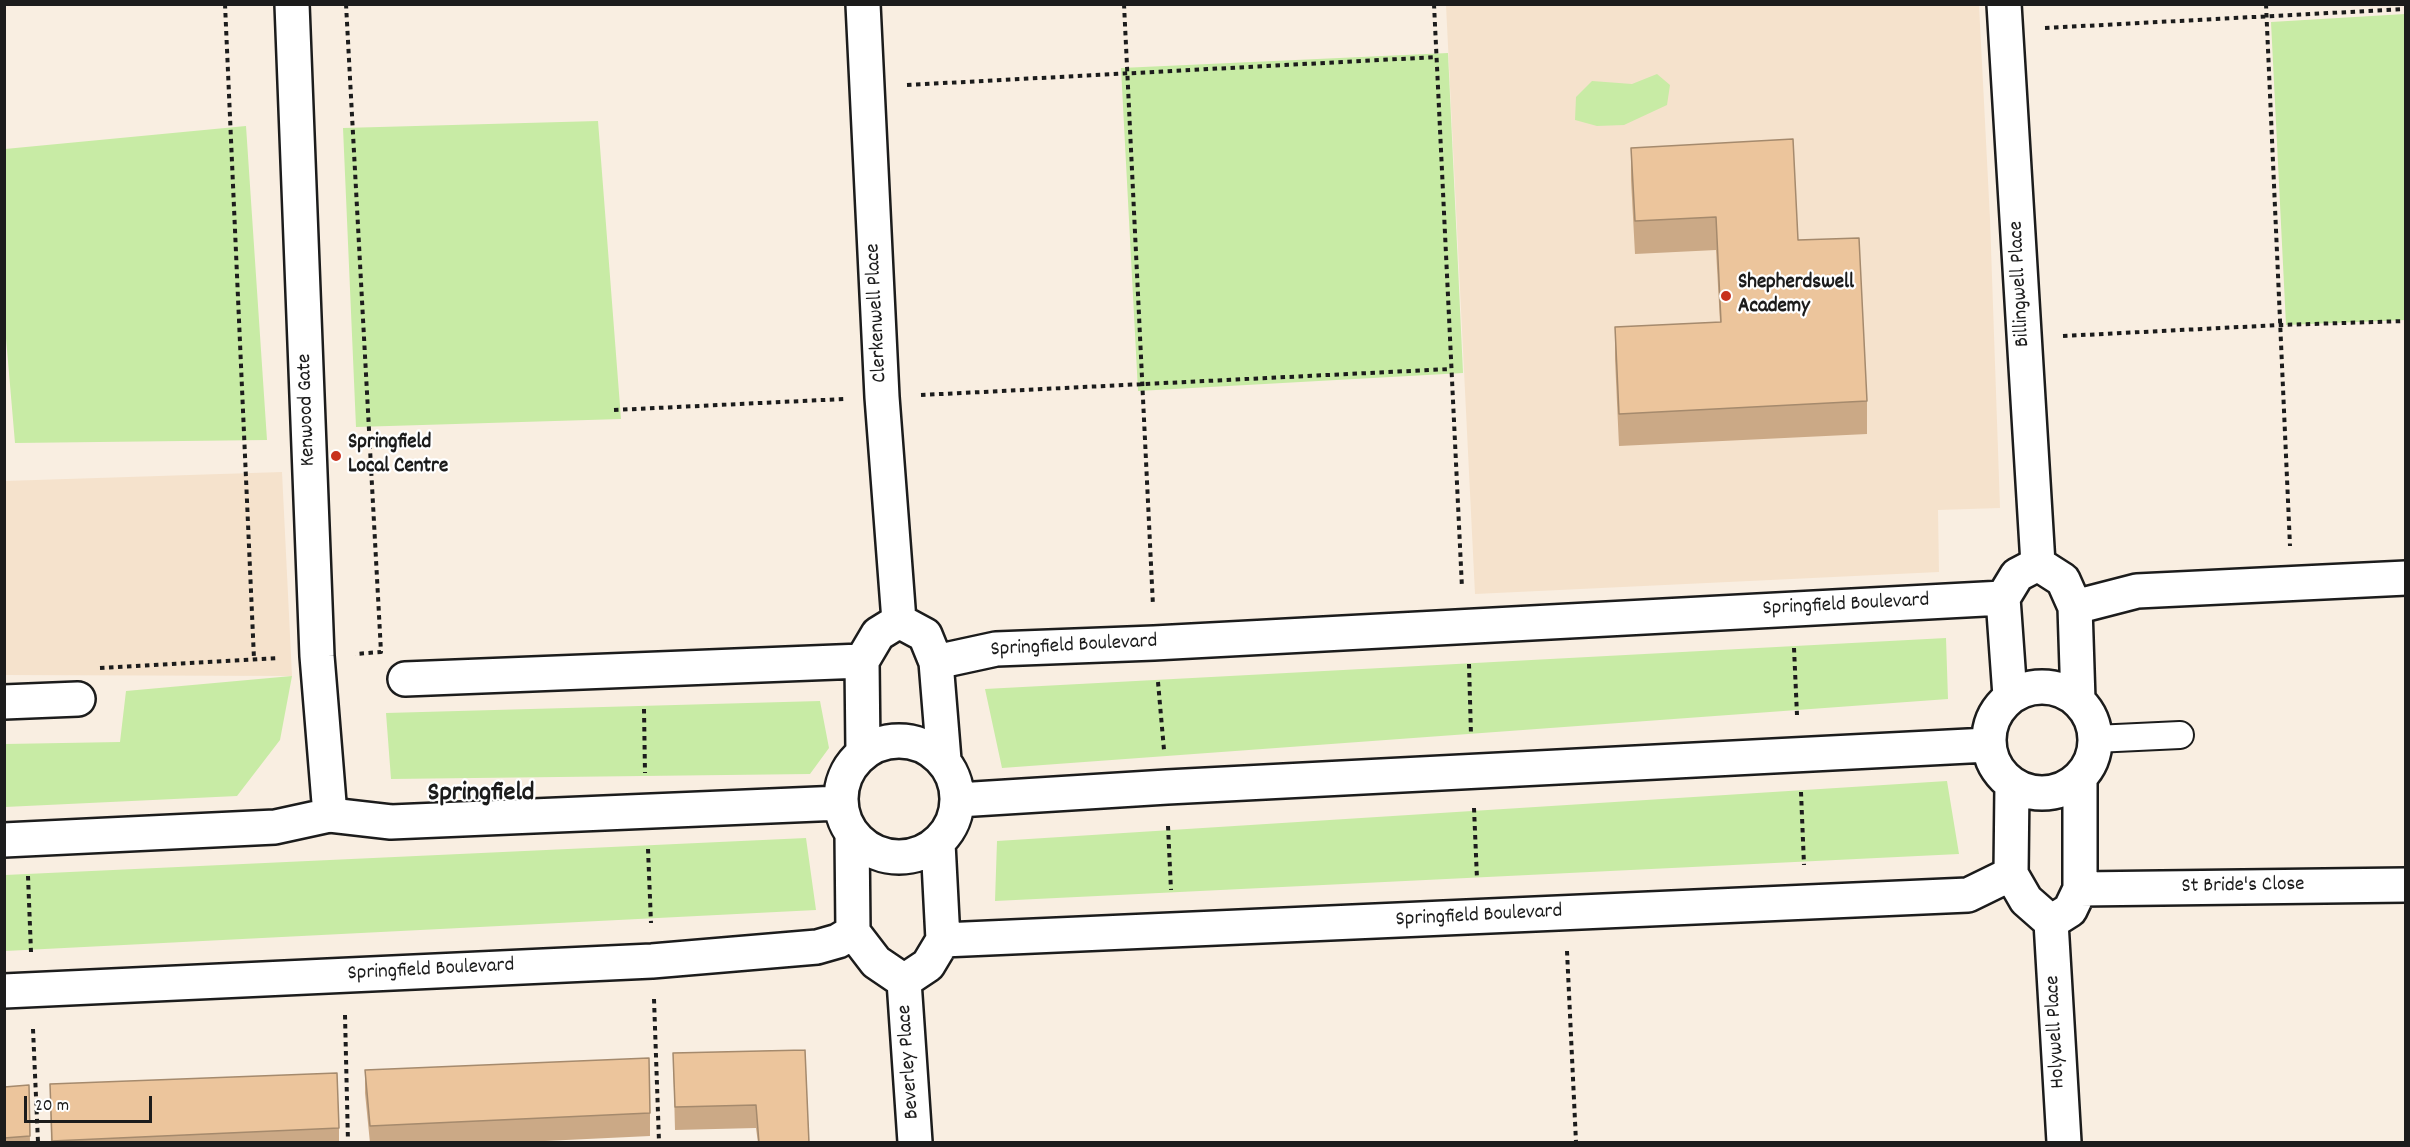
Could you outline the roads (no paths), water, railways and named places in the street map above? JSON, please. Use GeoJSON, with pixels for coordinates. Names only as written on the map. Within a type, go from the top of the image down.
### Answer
{"type":"FeatureCollection","features":[{"type":"Feature","properties":{"kind":"street","name":"Kenwood Gate"},"geometry":{"type":"LineString","coordinates":[[292,4],[317,656],[330,814]]}},
{"type":"Feature","properties":{"kind":"street","name":"Clerkenwell Place"},"geometry":{"type":"LineString","coordinates":[[862,4],[882,397],[899,621]]}},
{"type":"Feature","properties":{"kind":"street","name":"Billingwell Place"},"geometry":{"type":"LineString","coordinates":[[2004,17],[2038,564]]}},
{"type":"Feature","properties":{"kind":"street"},"geometry":{"type":"LineString","coordinates":[[2010,696],[2003,598],[2018,575],[2038,564],[2063,580],[2075,607],[2078,700]]}},
{"type":"Feature","properties":{"kind":"street"},"geometry":{"type":"LineString","coordinates":[[2075,607],[2137,591],[2406,578]]}},
{"type":"Feature","properties":{"kind":"street","name":"Springfield Boulevard"},"geometry":{"type":"LineString","coordinates":[[936,662],[996,649],[1154,643],[1466,641],[2003,598]]}},
{"type":"Feature","properties":{"kind":"street"},"geometry":{"type":"LineString","coordinates":[[863,752],[862,661],[878,634],[899,621],[925,635],[936,662],[944,760]]}},
{"type":"Feature","properties":{"kind":"street"},"geometry":{"type":"LineString","coordinates":[[405,679],[862,661]]}},
{"type":"Feature","properties":{"kind":"street"},"geometry":{"type":"LineString","coordinates":[[2038,686],[2052,687],[2078,700],[2088,711],[2096,739],[2088,767],[2080,778],[2054,792],[2025,791],[2012,784],[1992,761],[1988,745],[1992,718],[2010,696],[2038,686]]}},
{"type":"Feature","properties":{"kind":"street"},"geometry":{"type":"LineString","coordinates":[[4,702],[78,699]]}},
{"type":"Feature","properties":{"kind":"street"},"geometry":{"type":"LineString","coordinates":[[896,740],[914,742],[930,749],[944,760],[952,772],[958,800],[949,830],[938,843],[922,853],[903,857],[883,855],[866,847],[852,833],[844,819],[841,803],[842,784],[850,766],[863,752],[879,744],[896,740]]}},
{"type":"Feature","properties":{"kind":"street"},"geometry":{"type":"LineString","coordinates":[[958,800],[1167,786],[1988,745]]}},
{"type":"Feature","properties":{"kind":"street"},"geometry":{"type":"LineString","coordinates":[[2012,784],[2011,874],[2026,900],[2051,921],[2070,910],[2080,889],[2080,778]]}},
{"type":"Feature","properties":{"kind":"street"},"geometry":{"type":"LineString","coordinates":[[4,840],[275,827],[330,814],[391,822],[841,803]]}},
{"type":"Feature","properties":{"kind":"street"},"geometry":{"type":"LineString","coordinates":[[852,833],[853,932],[876,962],[904,981],[928,965],[943,940],[938,843]]}},
{"type":"Feature","properties":{"kind":"street","name":"Springfield Boulevard"},"geometry":{"type":"LineString","coordinates":[[943,940],[1968,895],[2011,874]]}},
{"type":"Feature","properties":{"kind":"street","name":"St Bride's Close"},"geometry":{"type":"LineString","coordinates":[[2080,889],[2406,885]]}},
{"type":"Feature","properties":{"kind":"street","name":"Holywell Place"},"geometry":{"type":"LineString","coordinates":[[2051,921],[2064,1143]]}},
{"type":"Feature","properties":{"kind":"street","name":"Springfield Boulevard"},"geometry":{"type":"LineString","coordinates":[[4,991],[652,961],[817,947],[838,941],[853,932]]}},
{"type":"Feature","properties":{"kind":"street","name":"Beverley Place"},"geometry":{"type":"LineString","coordinates":[[904,981],[915,1143]]}},
{"type":"Feature","properties":{"kind":"lane"},"geometry":{"type":"LineString","coordinates":[[2096,739],[2180,735]]}},
{"type":"Feature","properties":{"kind":"place","name":"Shepherdswell Academy"},"geometry":{"type":"Point","coordinates":[1726,296]}},
{"type":"Feature","properties":{"kind":"place","name":"Springfield Local Centre"},"geometry":{"type":"Point","coordinates":[336,456]}},
{"type":"Feature","properties":{"kind":"district","name":"Springfield"},"geometry":{"type":"Point","coordinates":[481,795]}}]}
